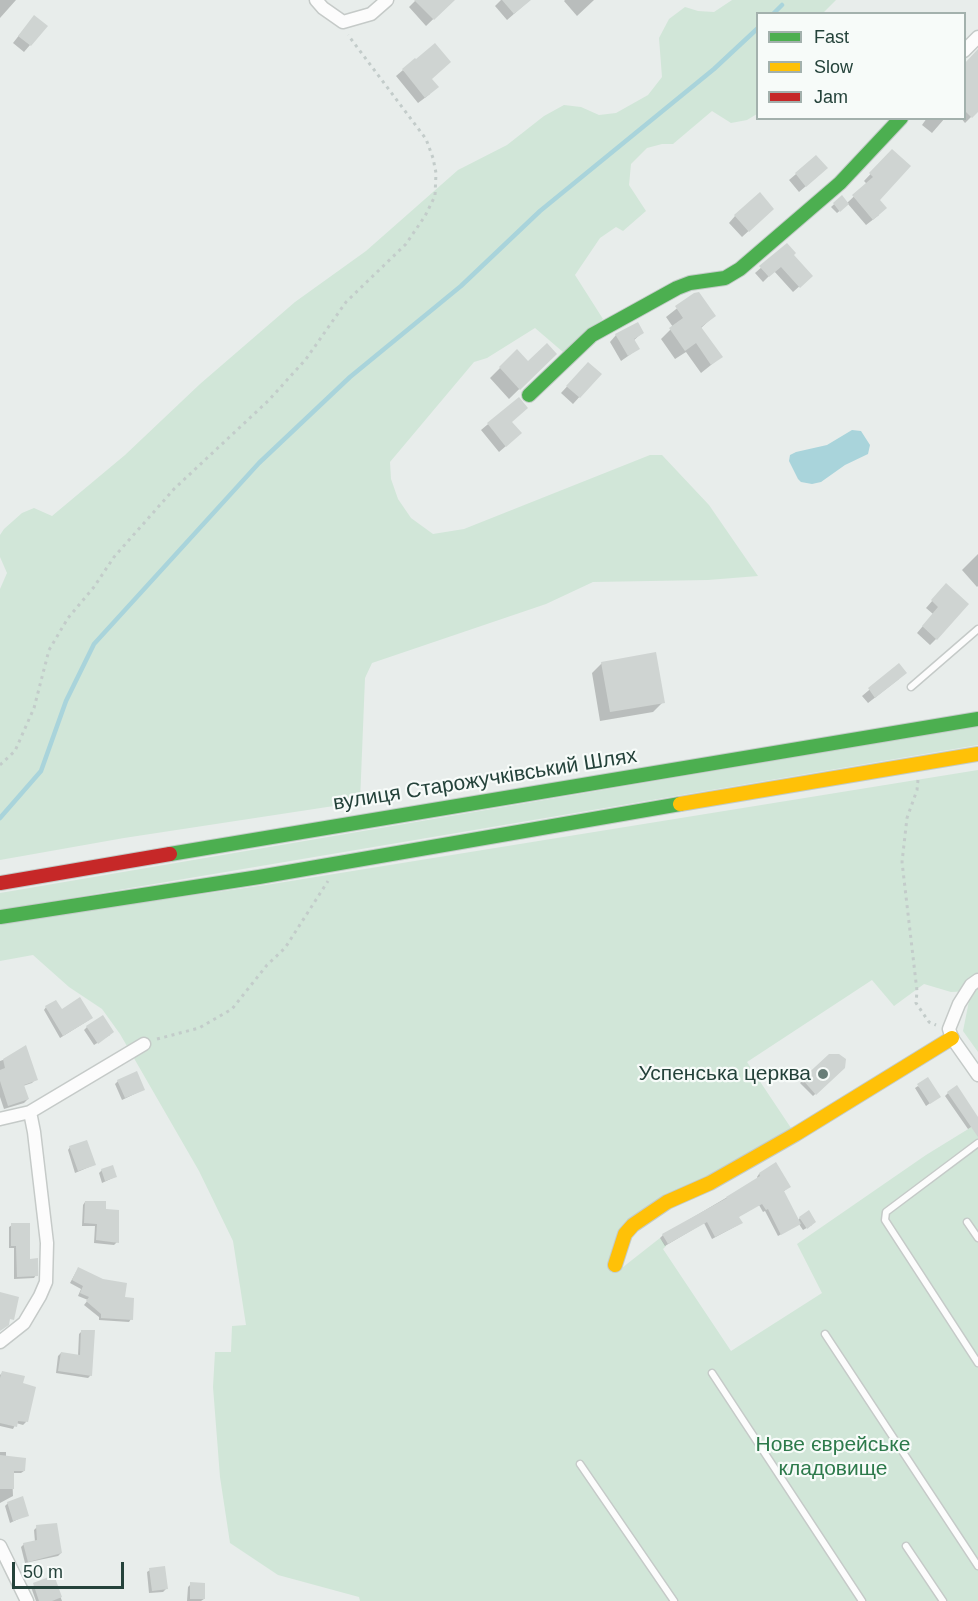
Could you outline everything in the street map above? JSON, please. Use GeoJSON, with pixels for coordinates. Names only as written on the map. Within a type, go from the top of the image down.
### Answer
{"type":"FeatureCollection","features":[{"type":"Feature","properties":{"kind":"main road"},"geometry":{"type":"LineString","coordinates":[[529,395],[592,335],[677,288],[690,283],[725,278],[740,269],[840,183],[899,120]]}},
{"type":"Feature","properties":{"kind":"main road","name":"вулиця Старожучківський Шлях"},"geometry":{"type":"LineString","coordinates":[[0,883],[978,719]]}},
{"type":"Feature","properties":{"kind":"main road"},"geometry":{"type":"LineString","coordinates":[[0,917],[259,878],[920,762],[978,754]]}},
{"type":"Feature","properties":{"kind":"main road"},"geometry":{"type":"LineString","coordinates":[[615,1265],[626,1234],[633,1225],[667,1202],[710,1183],[796,1134],[950,1033]]}},
{"type":"Feature","properties":{"kind":"street"},"geometry":{"type":"LineString","coordinates":[[316,0],[343,22],[371,14],[387,0]]}},
{"type":"Feature","properties":{"kind":"street"},"geometry":{"type":"LineString","coordinates":[[966,49],[978,37]]}},
{"type":"Feature","properties":{"kind":"street"},"geometry":{"type":"LineString","coordinates":[[978,980],[971,985],[959,1004],[950,1033],[978,1075]]}},
{"type":"Feature","properties":{"kind":"street"},"geometry":{"type":"LineString","coordinates":[[0,1119],[30,1112],[144,1044]]}},
{"type":"Feature","properties":{"kind":"street"},"geometry":{"type":"LineString","coordinates":[[0,1342],[24,1323],[46,1282],[47,1243],[30,1112]]}},
{"type":"Feature","properties":{"kind":"street"},"geometry":{"type":"LineString","coordinates":[[0,1546],[27,1601]]}},
{"type":"Feature","properties":{"kind":"lane"},"geometry":{"type":"LineString","coordinates":[[910,687],[978,629]]}},
{"type":"Feature","properties":{"kind":"lane"},"geometry":{"type":"LineString","coordinates":[[978,1143],[886,1212],[885,1220],[978,1364]]}},
{"type":"Feature","properties":{"kind":"lane"},"geometry":{"type":"LineString","coordinates":[[968,1222],[978,1238]]}},
{"type":"Feature","properties":{"kind":"lane"},"geometry":{"type":"LineString","coordinates":[[825,1334],[978,1566]]}},
{"type":"Feature","properties":{"kind":"lane"},"geometry":{"type":"LineString","coordinates":[[712,1373],[862,1601]]}},
{"type":"Feature","properties":{"kind":"lane"},"geometry":{"type":"LineString","coordinates":[[580,1464],[674,1601]]}},
{"type":"Feature","properties":{"kind":"lane"},"geometry":{"type":"LineString","coordinates":[[906,1546],[943,1601]]}},
{"type":"Feature","properties":{"kind":"path"},"geometry":{"type":"LineString","coordinates":[[0,765],[15,752],[30,719],[49,650],[68,618],[114,557],[174,489],[269,400],[306,359],[346,302],[406,244],[435,196],[433,158],[426,139],[350,40],[343,22]]}},
{"type":"Feature","properties":{"kind":"path"},"geometry":{"type":"LineString","coordinates":[[920,762],[917,790],[907,819],[902,862],[917,991],[916,1003],[928,1022],[950,1033]]}},
{"type":"Feature","properties":{"kind":"path"},"geometry":{"type":"LineString","coordinates":[[144,1044],[199,1028],[232,1009],[267,965],[285,948],[339,863]]}},
{"type":"Feature","properties":{"kind":"green space"},"geometry":{"type":"Polygon","coordinates":[[[732,0],[836,0],[824,12],[756,12],[756,115],[747,120],[731,123],[712,111],[673,144],[647,148],[631,164],[629,185],[646,211],[623,231],[616,227],[600,238],[575,275],[603,319],[563,352],[535,328],[487,358],[474,362],[390,462],[391,479],[398,499],[411,518],[433,534],[464,529],[650,455],[662,455],[709,505],[758,576],[708,580],[593,582],[546,604],[372,663],[365,678],[360,802],[124,838],[0,860],[0,589],[7,573],[0,557],[0,535],[4,529],[22,513],[34,508],[52,516],[125,455],[200,384],[295,302],[366,251],[458,170],[507,145],[544,116],[564,105],[581,107],[599,115],[616,113],[648,95],[662,77],[659,38],[669,19],[685,7],[714,12],[732,0]]]}},
{"type":"Feature","properties":{"kind":"green space"},"geometry":{"type":"Polygon","coordinates":[[[978,726],[978,745],[0,910],[0,893],[978,726]]]}},
{"type":"Feature","properties":{"kind":"green space","name":"Нове єврейське кладовище"},"geometry":{"type":"Polygon","coordinates":[[[978,770],[978,1052],[963,1031],[971,991],[951,992],[924,984],[894,1006],[872,980],[747,1062],[793,1131],[631,1222],[618,1271],[660,1238],[666,1246],[663,1249],[731,1351],[822,1293],[797,1244],[926,1155],[978,1123],[978,1601],[360,1601],[359,1597],[278,1575],[230,1543],[220,1477],[213,1387],[215,1352],[231,1352],[232,1326],[246,1325],[233,1241],[199,1171],[120,1034],[102,1009],[69,987],[33,955],[0,961],[0,923],[266,885],[978,770]]]}},
{"type":"Feature","properties":{"kind":"water"},"geometry":{"type":"Polygon","coordinates":[[[852,430],[861,431],[870,445],[868,454],[845,465],[821,482],[812,484],[801,482],[798,479],[789,461],[790,455],[827,445],[852,430]]]}},
{"type":"Feature","properties":{"kind":"building"},"geometry":{"type":"Polygon","coordinates":[[[414,0],[455,0],[434,20],[414,0]]]}},
{"type":"Feature","properties":{"kind":"building"},"geometry":{"type":"Polygon","coordinates":[[[502,0],[531,0],[514,14],[502,0]]]}},
{"type":"Feature","properties":{"kind":"building"},"geometry":{"type":"Polygon","coordinates":[[[34,15],[48,26],[31,46],[18,36],[34,15]]]}},
{"type":"Feature","properties":{"kind":"building"},"geometry":{"type":"Polygon","coordinates":[[[435,43],[451,62],[432,79],[439,87],[425,98],[402,69],[435,43]]]}},
{"type":"Feature","properties":{"kind":"building"},"geometry":{"type":"Polygon","coordinates":[[[978,49],[978,112],[972,118],[966,112],[966,62],[978,49]]]}},
{"type":"Feature","properties":{"kind":"building"},"geometry":{"type":"Polygon","coordinates":[[[892,149],[911,166],[880,200],[887,208],[873,220],[852,195],[873,177],[869,173],[892,149]]]}},
{"type":"Feature","properties":{"kind":"building"},"geometry":{"type":"Polygon","coordinates":[[[816,155],[828,168],[806,187],[795,173],[816,155]]]}},
{"type":"Feature","properties":{"kind":"building"},"geometry":{"type":"Polygon","coordinates":[[[760,192],[774,209],[749,232],[734,215],[760,192]]]}},
{"type":"Feature","properties":{"kind":"building"},"geometry":{"type":"Polygon","coordinates":[[[842,195],[849,204],[840,212],[833,203],[842,195]]]}},
{"type":"Feature","properties":{"kind":"building"},"geometry":{"type":"Polygon","coordinates":[[[787,243],[796,253],[794,255],[813,276],[800,288],[781,267],[769,277],[759,266],[787,243]]]}},
{"type":"Feature","properties":{"kind":"building"},"geometry":{"type":"Polygon","coordinates":[[[699,292],[716,316],[701,327],[723,357],[711,365],[696,343],[685,351],[669,328],[683,318],[675,306],[699,292]]]}},
{"type":"Feature","properties":{"kind":"building"},"geometry":{"type":"Polygon","coordinates":[[[638,322],[644,333],[634,339],[640,349],[628,356],[615,334],[638,322]]]}},
{"type":"Feature","properties":{"kind":"building"},"geometry":{"type":"Polygon","coordinates":[[[547,343],[557,354],[520,390],[499,367],[517,349],[528,361],[547,343]]]}},
{"type":"Feature","properties":{"kind":"building"},"geometry":{"type":"Polygon","coordinates":[[[588,362],[602,374],[580,398],[566,386],[588,362]]]}},
{"type":"Feature","properties":{"kind":"building"},"geometry":{"type":"Polygon","coordinates":[[[519,397],[528,408],[512,422],[522,433],[506,447],[487,423],[519,397]]]}},
{"type":"Feature","properties":{"kind":"building"},"geometry":{"type":"Polygon","coordinates":[[[946,583],[969,604],[937,640],[922,626],[938,607],[931,600],[946,583]]]}},
{"type":"Feature","properties":{"kind":"building"},"geometry":{"type":"Polygon","coordinates":[[[656,652],[665,703],[610,712],[601,662],[656,652]]]}},
{"type":"Feature","properties":{"kind":"building"},"geometry":{"type":"Polygon","coordinates":[[[899,663],[907,673],[875,698],[868,688],[899,663]]]}},
{"type":"Feature","properties":{"kind":"building"},"geometry":{"type":"Polygon","coordinates":[[[80,997],[93,1018],[63,1036],[45,1006],[56,1000],[62,1009],[80,997]]]}},
{"type":"Feature","properties":{"kind":"building"},"geometry":{"type":"Polygon","coordinates":[[[103,1015],[114,1032],[98,1044],[86,1026],[103,1015]]]}},
{"type":"Feature","properties":{"kind":"building"},"geometry":{"type":"Polygon","coordinates":[[[26,1045],[38,1080],[24,1085],[29,1099],[8,1106],[0,1081],[0,1070],[5,1068],[3,1059],[26,1045]]]}},
{"type":"Feature","properties":{"kind":"building","name":"Успенська церква"},"geometry":{"type":"Polygon","coordinates":[[[829,1054],[839,1054],[846,1059],[845,1068],[816,1095],[802,1079],[829,1054]]]}},
{"type":"Feature","properties":{"kind":"building"},"geometry":{"type":"Polygon","coordinates":[[[137,1071],[145,1090],[125,1098],[117,1080],[137,1071]]]}},
{"type":"Feature","properties":{"kind":"building"},"geometry":{"type":"Polygon","coordinates":[[[928,1077],[941,1097],[930,1104],[917,1084],[928,1077]]]}},
{"type":"Feature","properties":{"kind":"building"},"geometry":{"type":"Polygon","coordinates":[[[957,1085],[978,1117],[978,1137],[947,1092],[957,1085]]]}},
{"type":"Feature","properties":{"kind":"building"},"geometry":{"type":"Polygon","coordinates":[[[87,1140],[96,1165],[78,1171],[69,1146],[87,1140]]]}},
{"type":"Feature","properties":{"kind":"building"},"geometry":{"type":"Polygon","coordinates":[[[776,1162],[791,1187],[784,1191],[801,1224],[781,1235],[768,1209],[766,1210],[762,1204],[739,1217],[743,1223],[715,1237],[707,1222],[668,1244],[662,1234],[727,1198],[760,1176],[759,1173],[776,1162]]]}},
{"type":"Feature","properties":{"kind":"building"},"geometry":{"type":"Polygon","coordinates":[[[113,1165],[117,1177],[105,1181],[101,1169],[113,1165]]]}},
{"type":"Feature","properties":{"kind":"building"},"geometry":{"type":"Polygon","coordinates":[[[85,1201],[106,1201],[106,1209],[119,1210],[119,1243],[96,1240],[97,1224],[84,1223],[85,1201]]]}},
{"type":"Feature","properties":{"kind":"building"},"geometry":{"type":"Polygon","coordinates":[[[809,1210],[816,1222],[807,1229],[799,1217],[809,1210]]]}},
{"type":"Feature","properties":{"kind":"building"},"geometry":{"type":"Polygon","coordinates":[[[11,1223],[30,1223],[30,1259],[38,1258],[38,1276],[17,1277],[16,1246],[11,1246],[11,1223]]]}},
{"type":"Feature","properties":{"kind":"building"},"geometry":{"type":"Polygon","coordinates":[[[78,1267],[103,1279],[127,1283],[125,1297],[134,1298],[133,1320],[101,1318],[101,1314],[86,1301],[89,1297],[80,1293],[83,1286],[72,1280],[78,1267]]]}},
{"type":"Feature","properties":{"kind":"building"},"geometry":{"type":"Polygon","coordinates":[[[0,1292],[19,1297],[14,1320],[10,1319],[9,1325],[0,1331],[0,1292]]]}},
{"type":"Feature","properties":{"kind":"building"},"geometry":{"type":"Polygon","coordinates":[[[81,1330],[95,1330],[92,1376],[58,1371],[61,1352],[80,1355],[81,1330]]]}},
{"type":"Feature","properties":{"kind":"building"},"geometry":{"type":"Polygon","coordinates":[[[2,1371],[25,1376],[23,1383],[36,1387],[28,1422],[18,1421],[17,1427],[0,1423],[2,1371]]]}},
{"type":"Feature","properties":{"kind":"building"},"geometry":{"type":"Polygon","coordinates":[[[0,1455],[26,1458],[25,1471],[14,1471],[14,1489],[0,1489],[0,1455]]]}},
{"type":"Feature","properties":{"kind":"building"},"geometry":{"type":"Polygon","coordinates":[[[23,1496],[29,1516],[13,1521],[7,1502],[23,1496]]]}},
{"type":"Feature","properties":{"kind":"building"},"geometry":{"type":"Polygon","coordinates":[[[57,1523],[62,1553],[28,1562],[23,1543],[37,1540],[36,1525],[57,1523]]]}},
{"type":"Feature","properties":{"kind":"building"},"geometry":{"type":"Polygon","coordinates":[[[165,1566],[168,1589],[152,1591],[149,1568],[165,1566]]]}},
{"type":"Feature","properties":{"kind":"building"},"geometry":{"type":"Polygon","coordinates":[[[54,1575],[62,1597],[52,1601],[39,1601],[33,1583],[54,1575]]]}},
{"type":"Feature","properties":{"kind":"building"},"geometry":{"type":"Polygon","coordinates":[[[190,1582],[205,1583],[205,1599],[190,1599],[190,1582]]]}},
{"type":"Feature","properties":{"kind":"waterway"},"geometry":{"type":"LineString","coordinates":[[775,12],[782,5]]}},
{"type":"Feature","properties":{"kind":"waterway"},"geometry":{"type":"LineString","coordinates":[[0,818],[41,771],[66,701],[94,644],[259,463],[350,377],[461,286],[540,211],[714,69],[756,30]]}},
{"type":"Feature","properties":{"kind":"traffic: fast"},"geometry":{"type":"LineString","coordinates":[[529,395],[592,335],[677,288],[690,283],[725,278],[740,269],[840,183],[899,120]]}},
{"type":"Feature","properties":{"kind":"traffic: fast"},"geometry":{"type":"LineString","coordinates":[[170,854],[978,719]]}},
{"type":"Feature","properties":{"kind":"traffic: fast"},"geometry":{"type":"LineString","coordinates":[[0,917],[259,877],[680,804]]}},
{"type":"Feature","properties":{"kind":"traffic: slow"},"geometry":{"type":"LineString","coordinates":[[680,804],[978,754]]}},
{"type":"Feature","properties":{"kind":"traffic: slow"},"geometry":{"type":"LineString","coordinates":[[615,1265],[625,1234],[633,1225],[667,1202],[710,1183],[796,1134],[952,1038]]}},
{"type":"Feature","properties":{"kind":"traffic: jam"},"geometry":{"type":"LineString","coordinates":[[0,883],[170,854]]}},
{"type":"Feature","properties":{"kind":"place","name":"Успенська церква"},"geometry":{"type":"Point","coordinates":[823,1074]}}]}
